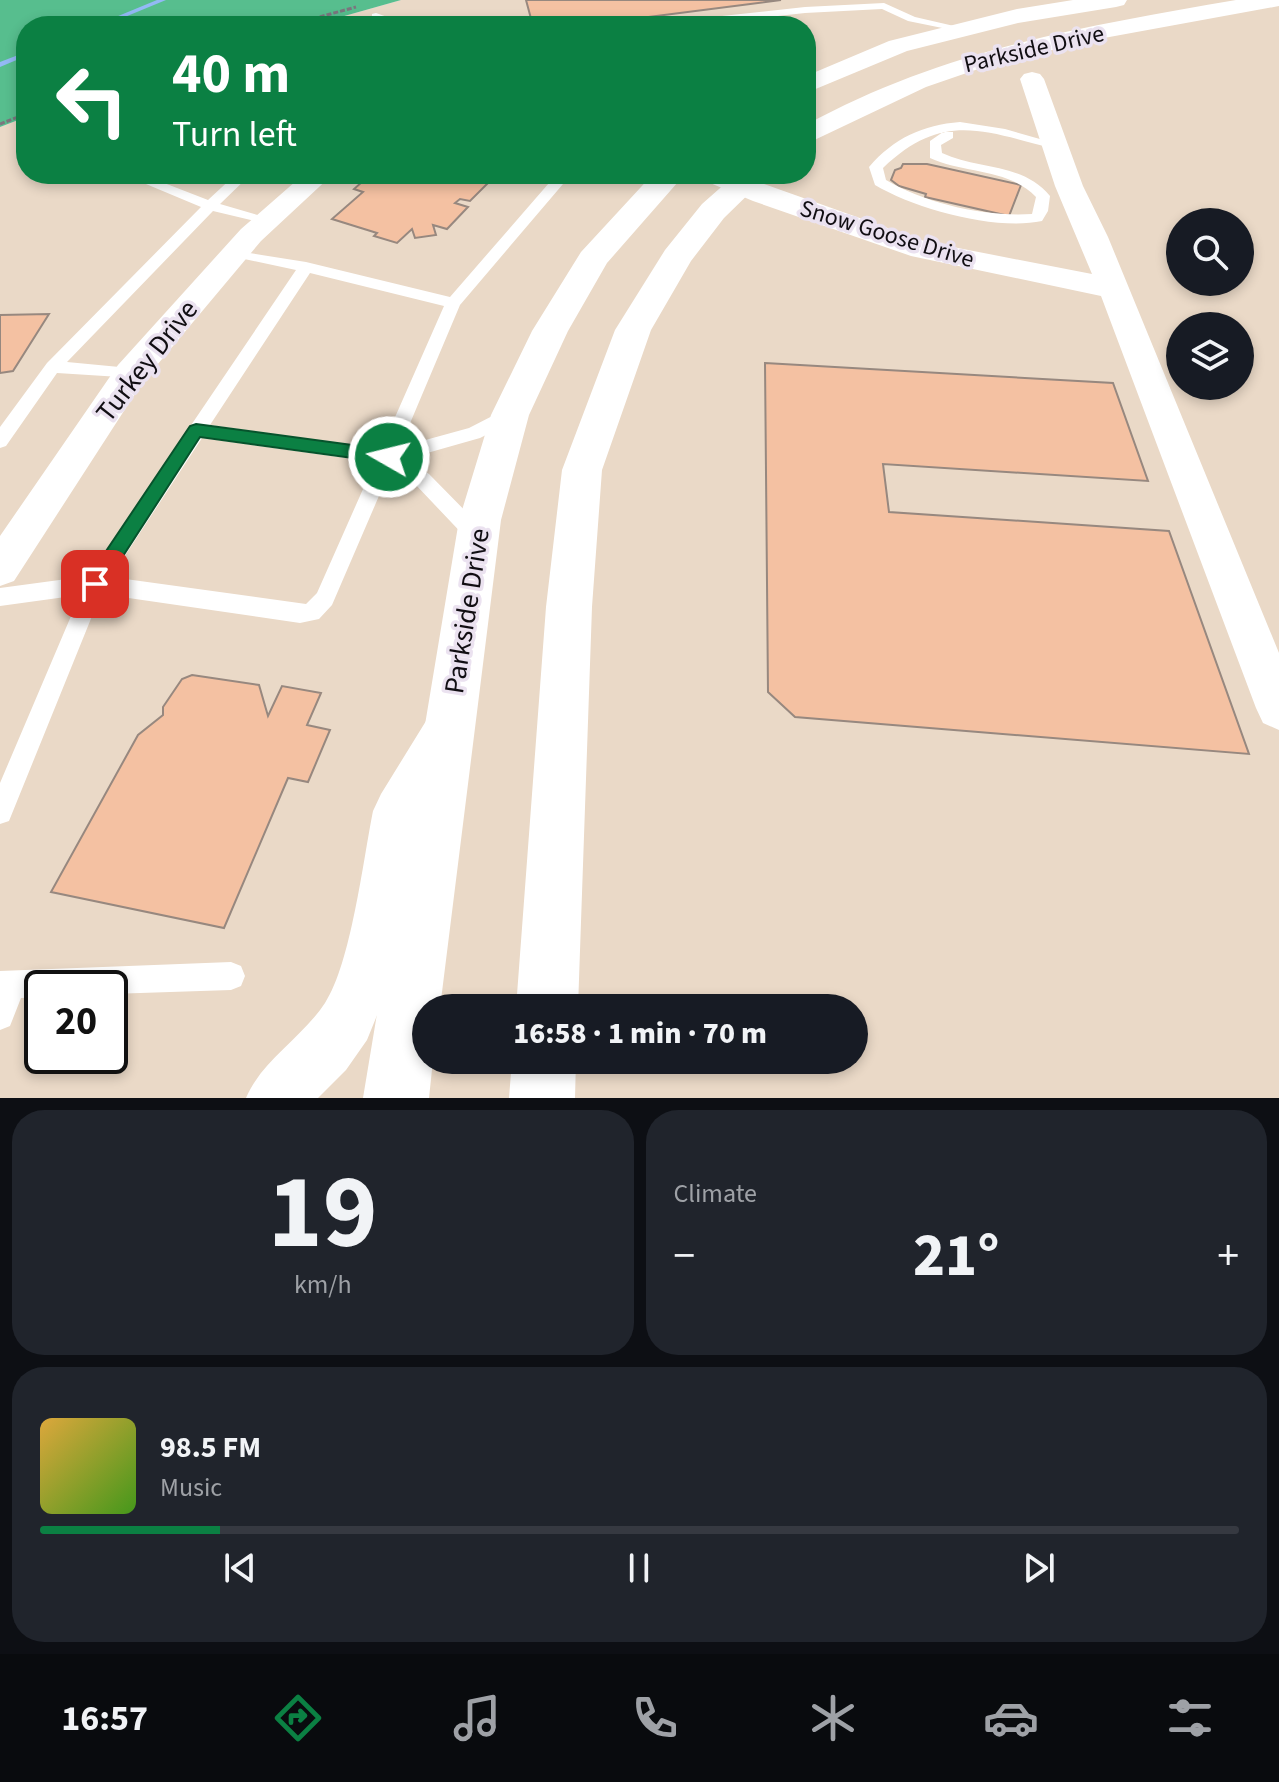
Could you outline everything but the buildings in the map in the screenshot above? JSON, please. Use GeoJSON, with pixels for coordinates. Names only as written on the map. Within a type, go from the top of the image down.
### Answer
{"type":"FeatureCollection","features":[{"type":"Feature","properties":{"kind":"street","name":"Parkside Drive"},"geometry":{"type":"LineString","coordinates":[[816,81],[898,46],[962,29],[1116,0]]}},
{"type":"Feature","properties":{"kind":"street","name":"Parkside Drive"},"geometry":{"type":"LineString","coordinates":[[816,130],[848,109],[905,83],[988,55],[1276,0]]}},
{"type":"Feature","properties":{"kind":"street"},"geometry":{"type":"LineString","coordinates":[[1032,79],[1055,145],[1279,708]]}},
{"type":"Feature","properties":{"kind":"street","name":"Turkey Drive"},"geometry":{"type":"LineString","coordinates":[[0,569],[130,374],[235,253],[309,184]]}},
{"type":"Feature","properties":{"kind":"street","name":"Parkside Drive"},"geometry":{"type":"LineString","coordinates":[[396,1098],[477,536],[510,415],[550,331],[593,259],[622,223],[660,184]]}},
{"type":"Feature","properties":{"kind":"street"},"geometry":{"type":"LineString","coordinates":[[548,994],[569,607],[582,470],[633,330],[677,257],[732,184]]}},
{"type":"Feature","properties":{"kind":"street","name":"Snow Goose Drive"},"geometry":{"type":"LineString","coordinates":[[751,184],[921,250],[1112,288]]}},
{"type":"Feature","properties":{"kind":"street"},"geometry":{"type":"LineString","coordinates":[[276,1098],[326,1050],[347,1020],[368,971],[398,811],[450,723]]}},
{"type":"Feature","properties":{"kind":"street"},"geometry":{"type":"LineString","coordinates":[[542,1098],[543,1074]]}},
{"type":"Feature","properties":{"kind":"lane"},"geometry":{"type":"LineString","coordinates":[[750,16],[805,10],[889,10],[962,29]]}},
{"type":"Feature","properties":{"kind":"lane"},"geometry":{"type":"LineString","coordinates":[[889,10],[899,29],[898,46]]}},
{"type":"Feature","properties":{"kind":"lane"},"geometry":{"type":"LineString","coordinates":[[948,135],[935,144],[935,155],[1013,175],[1036,187],[1043,196],[1037,218],[1008,220],[903,195],[880,182],[876,167],[891,150],[911,138],[954,124],[1055,145]]}},
{"type":"Feature","properties":{"kind":"lane"},"geometry":{"type":"LineString","coordinates":[[154,184],[210,206],[268,220]]}},
{"type":"Feature","properties":{"kind":"lane"},"geometry":{"type":"LineString","coordinates":[[0,441],[53,367],[233,184]]}},
{"type":"Feature","properties":{"kind":"lane"},"geometry":{"type":"LineString","coordinates":[[0,597],[95,584],[300,614],[312,612],[325,599],[453,303],[556,184]]}},
{"type":"Feature","properties":{"kind":"lane"},"geometry":{"type":"LineString","coordinates":[[235,253],[453,303]]}},
{"type":"Feature","properties":{"kind":"lane"},"geometry":{"type":"LineString","coordinates":[[0,812],[95,584],[306,267]]}},
{"type":"Feature","properties":{"kind":"lane"},"geometry":{"type":"LineString","coordinates":[[53,367],[130,374]]}},
{"type":"Feature","properties":{"kind":"lane"},"geometry":{"type":"LineString","coordinates":[[196,430],[389,457],[474,433],[510,415]]}},
{"type":"Feature","properties":{"kind":"lane"},"geometry":{"type":"LineString","coordinates":[[389,457],[422,479],[477,536]]}},
{"type":"Feature","properties":{"kind":"lane"},"geometry":{"type":"LineString","coordinates":[[0,1016],[6,986],[231,976]]}},
{"type":"Feature","properties":{"kind":"path"},"geometry":{"type":"LineString","coordinates":[[321,16],[364,4]]}},
{"type":"Feature","properties":{"kind":"shaded area"},"geometry":{"type":"Polygon","coordinates":[[[401,0],[1279,0],[1279,1098],[0,1098],[0,127],[16,121],[16,184],[816,184],[816,16],[344,16],[401,0]]]}},
{"type":"Feature","properties":{"kind":"green space"},"geometry":{"type":"Polygon","coordinates":[[[0,0],[401,0],[344,16],[16,16],[16,121],[0,127],[0,0]]]}},
{"type":"Feature","properties":{"kind":"waterway"},"geometry":{"type":"LineString","coordinates":[[122,16],[163,0]]}},
{"type":"Feature","properties":{"kind":"waterway"},"geometry":{"type":"LineString","coordinates":[[0,65],[16,58]]}},
{"type":"Feature","properties":{"kind":"route"},"geometry":{"type":"LineString","coordinates":[[95,584],[196,430],[389,457]]}}]}
